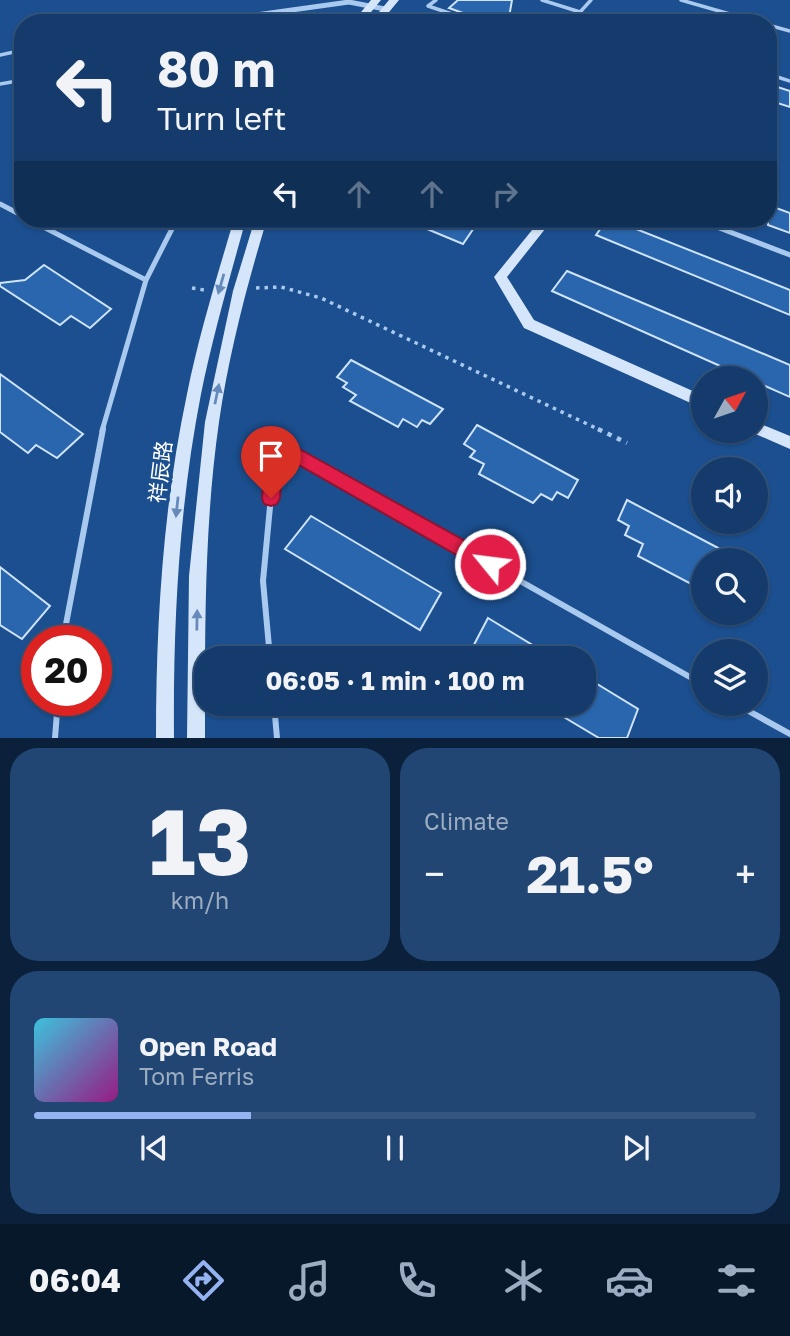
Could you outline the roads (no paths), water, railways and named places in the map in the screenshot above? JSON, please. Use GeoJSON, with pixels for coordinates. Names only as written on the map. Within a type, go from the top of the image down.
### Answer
{"type":"FeatureCollection","features":[{"type":"Feature","properties":{"kind":"street"},"geometry":{"type":"LineString","coordinates":[[381,14],[394,0]]}},
{"type":"Feature","properties":{"kind":"street"},"geometry":{"type":"LineString","coordinates":[[263,14],[349,2],[374,3],[385,9]]}},
{"type":"Feature","properties":{"kind":"street","name":"祥辰路"},"geometry":{"type":"LineString","coordinates":[[165,737],[167,608],[183,459],[204,347],[237,228]]}},
{"type":"Feature","properties":{"kind":"street"},"geometry":{"type":"LineString","coordinates":[[196,737],[197,576],[212,422],[239,291],[258,228]]}},
{"type":"Feature","properties":{"kind":"street"},"geometry":{"type":"LineString","coordinates":[[540,228],[500,276],[529,324],[691,397]]}},
{"type":"Feature","properties":{"kind":"street"},"geometry":{"type":"LineString","coordinates":[[768,433],[790,443]]}},
{"type":"Feature","properties":{"kind":"lane"},"geometry":{"type":"LineString","coordinates":[[436,0],[428,6],[452,14]]}},
{"type":"Feature","properties":{"kind":"lane"},"geometry":{"type":"LineString","coordinates":[[542,0],[584,14]]}},
{"type":"Feature","properties":{"kind":"lane"},"geometry":{"type":"LineString","coordinates":[[580,12],[592,0]]}},
{"type":"Feature","properties":{"kind":"lane"},"geometry":{"type":"LineString","coordinates":[[681,0],[730,14]]}},
{"type":"Feature","properties":{"kind":"lane"},"geometry":{"type":"LineString","coordinates":[[45,228],[146,280]]}},
{"type":"Feature","properties":{"kind":"lane"},"geometry":{"type":"LineString","coordinates":[[66,625],[98,446],[146,280],[172,228]]}},
{"type":"Feature","properties":{"kind":"lane"},"geometry":{"type":"LineString","coordinates":[[720,228],[790,255]]}},
{"type":"Feature","properties":{"kind":"lane"},"geometry":{"type":"LineString","coordinates":[[269,646],[263,581],[276,443],[691,678]]}},
{"type":"Feature","properties":{"kind":"lane"},"geometry":{"type":"LineString","coordinates":[[55,737],[57,716]]}},
{"type":"Feature","properties":{"kind":"lane"},"geometry":{"type":"LineString","coordinates":[[275,716],[278,737]]}},
{"type":"Feature","properties":{"kind":"lane"},"geometry":{"type":"LineString","coordinates":[[758,716],[790,734]]}}]}
